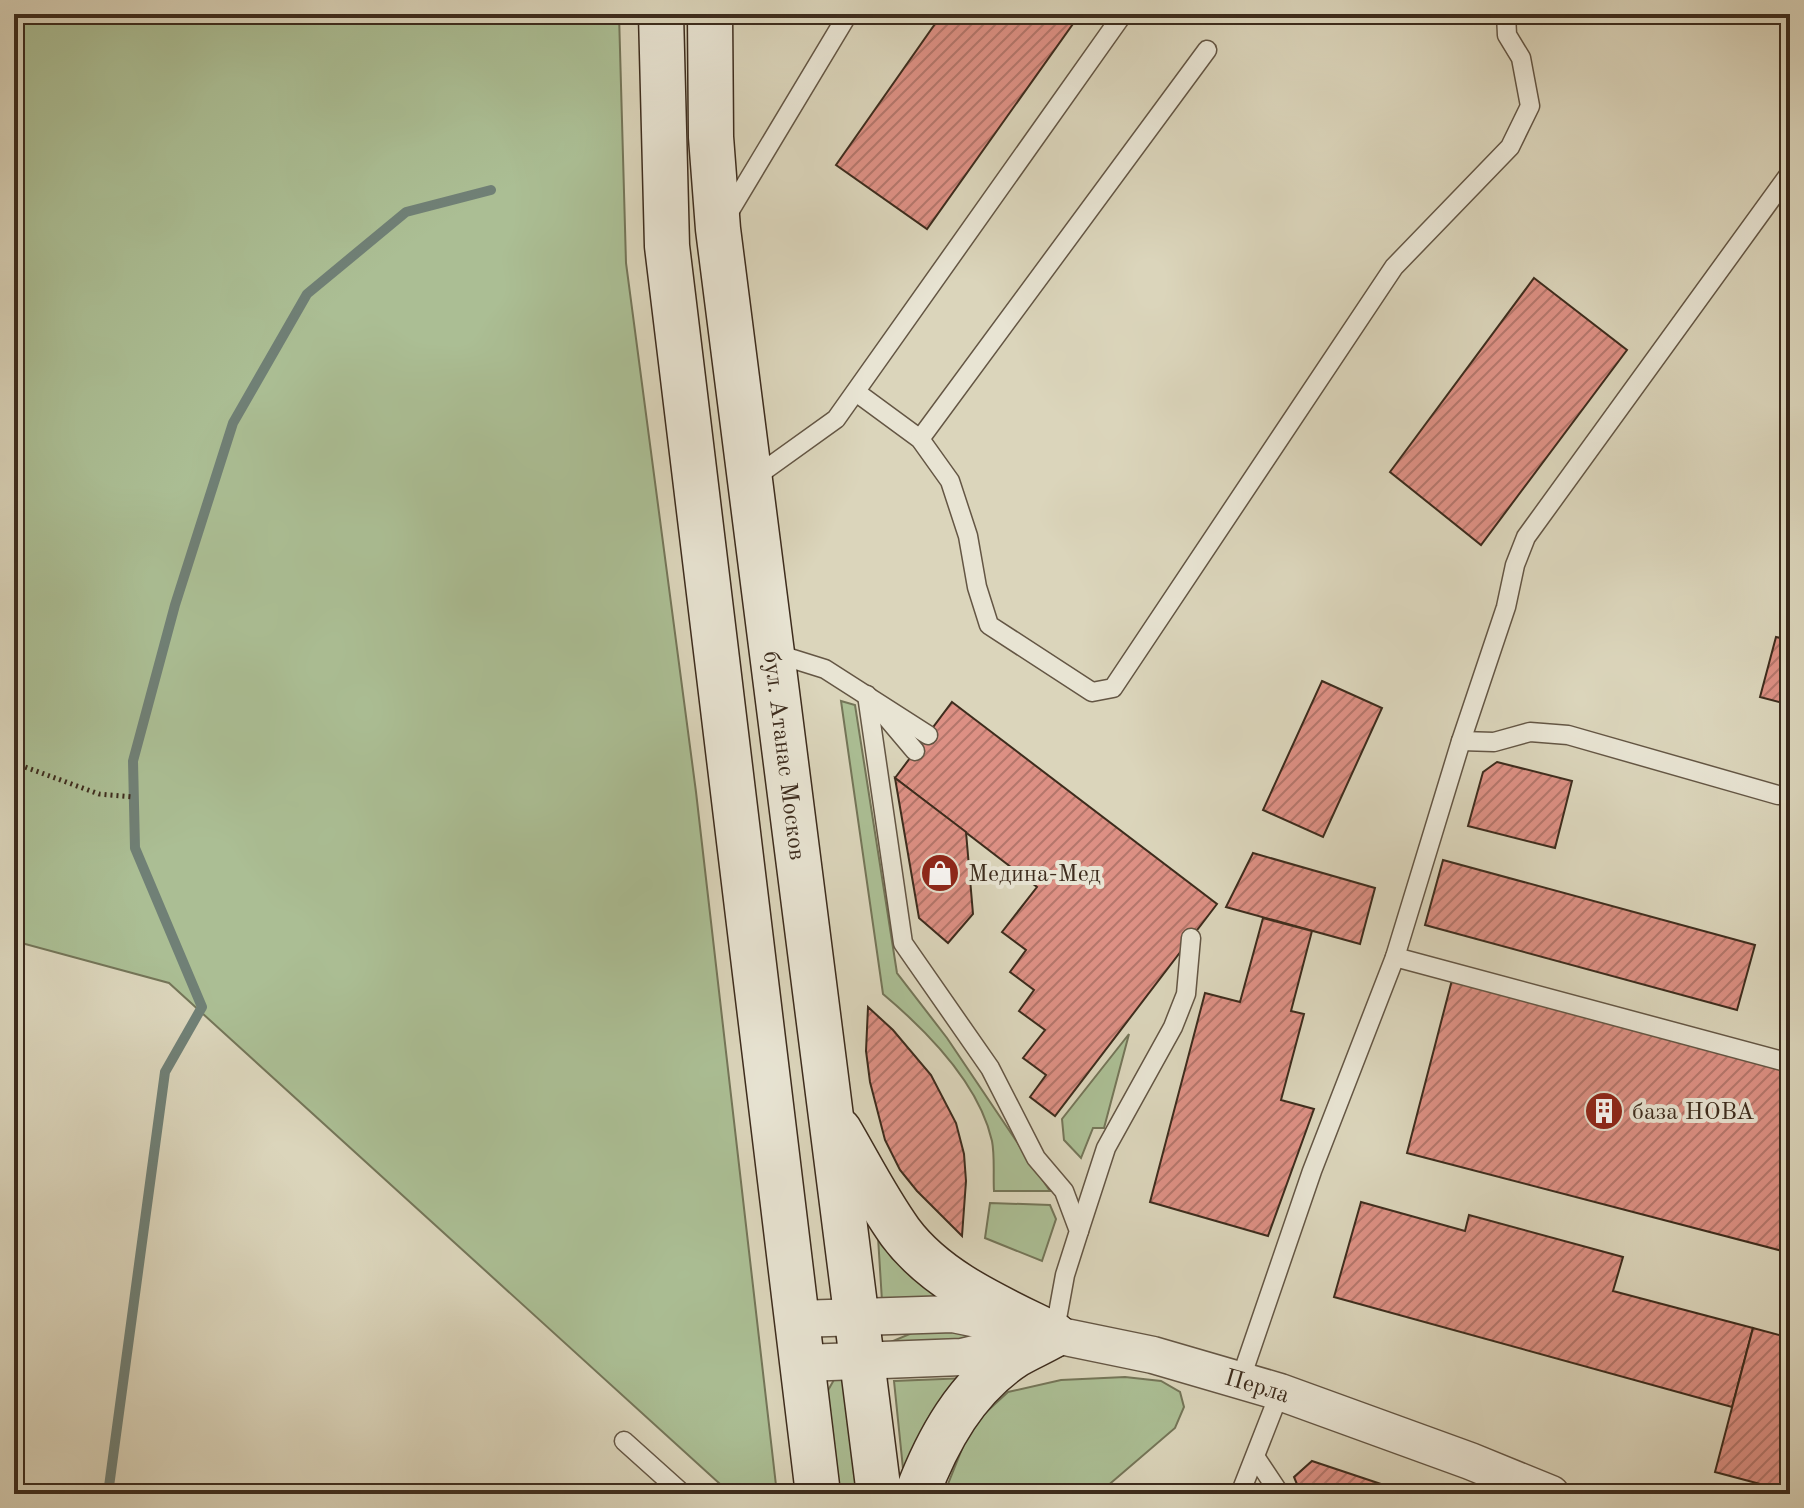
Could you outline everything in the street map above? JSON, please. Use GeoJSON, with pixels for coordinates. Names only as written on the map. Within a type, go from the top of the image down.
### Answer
{"type":"FeatureCollection","features":[{"type":"Feature","properties":{"kind":"main road"},"geometry":{"type":"LineString","coordinates":[[661,14],[667,246],[818,1494]]}},
{"type":"Feature","properties":{"kind":"main road","name":"бул. Атанас Москов"},"geometry":{"type":"LineString","coordinates":[[710,14],[711,137],[718,229],[879,1494]]}},
{"type":"Feature","properties":{"kind":"main road"},"geometry":{"type":"LineString","coordinates":[[830,1116],[900,1232],[918,1252],[987,1302],[1054,1335]]}},
{"type":"Feature","properties":{"kind":"main road"},"geometry":{"type":"LineString","coordinates":[[917,1494],[933,1450],[970,1398],[1014,1356],[1054,1335]]}},
{"type":"Feature","properties":{"kind":"street","name":"Перла"},"geometry":{"type":"LineString","coordinates":[[858,1339],[953,1314],[1153,1355],[1280,1392],[1504,1483],[1551,1494]]}},
{"type":"Feature","properties":{"kind":"street"},"geometry":{"type":"LineString","coordinates":[[798,1319],[858,1339],[962,1357],[1054,1335]]}},
{"type":"Feature","properties":{"kind":"street"},"geometry":{"type":"LineString","coordinates":[[804,1363],[858,1339]]}},
{"type":"Feature","properties":{"kind":"lane"},"geometry":{"type":"LineString","coordinates":[[718,229],[848,14]]}},
{"type":"Feature","properties":{"kind":"lane"},"geometry":{"type":"LineString","coordinates":[[749,481],[836,419],[1123,14]]}},
{"type":"Feature","properties":{"kind":"lane"},"geometry":{"type":"LineString","coordinates":[[856,392],[920,439],[950,481],[968,536],[977,587],[989,625],[1092,692],[1113,688],[1394,267],[1510,147],[1530,106],[1521,58],[1507,35],[1506,14]]}},
{"type":"Feature","properties":{"kind":"lane"},"geometry":{"type":"LineString","coordinates":[[920,439],[1207,50]]}},
{"type":"Feature","properties":{"kind":"lane"},"geometry":{"type":"LineString","coordinates":[[1240,1381],[1312,1171],[1395,957],[1526,537],[1790,173]]}},
{"type":"Feature","properties":{"kind":"lane"},"geometry":{"type":"LineString","coordinates":[[771,652],[825,669],[928,735]]}},
{"type":"Feature","properties":{"kind":"lane"},"geometry":{"type":"LineString","coordinates":[[867,695],[915,751]]}},
{"type":"Feature","properties":{"kind":"lane"},"geometry":{"type":"LineString","coordinates":[[867,695],[903,943],[990,1068],[1036,1158],[1064,1191],[1079,1231]]}},
{"type":"Feature","properties":{"kind":"lane"},"geometry":{"type":"LineString","coordinates":[[1461,741],[1494,742],[1530,732],[1568,735],[1778,795]]}},
{"type":"Feature","properties":{"kind":"lane"},"geometry":{"type":"LineString","coordinates":[[1054,1335],[1065,1275],[1106,1148],[1173,1027],[1186,994],[1191,938]]}},
{"type":"Feature","properties":{"kind":"lane"},"geometry":{"type":"LineString","coordinates":[[1153,1065],[1177,990],[1177,956]]}},
{"type":"Feature","properties":{"kind":"lane"},"geometry":{"type":"LineString","coordinates":[[1395,957],[1790,1063]]}},
{"type":"Feature","properties":{"kind":"lane"},"geometry":{"type":"LineString","coordinates":[[1240,1494],[1280,1392]]}},
{"type":"Feature","properties":{"kind":"lane"},"geometry":{"type":"LineString","coordinates":[[624,1441],[683,1494]]}},
{"type":"Feature","properties":{"kind":"lane"},"geometry":{"type":"LineString","coordinates":[[1256,1458],[1280,1494]]}},
{"type":"Feature","properties":{"kind":"path"},"geometry":{"type":"LineString","coordinates":[[14,763],[99,794],[134,797]]}},
{"type":"Feature","properties":{"kind":"green space"},"geometry":{"type":"Polygon","coordinates":[[[14,14],[619,14],[626,263],[696,792],[777,1494],[731,1494],[169,983],[14,941],[14,14]]]}},
{"type":"Feature","properties":{"kind":"green space"},"geometry":{"type":"Polygon","coordinates":[[[841,701],[855,705],[897,973],[947,1038],[1050,1191],[994,1191],[992,1141],[976,1099],[933,1041],[883,994],[841,701]]]}},
{"type":"Feature","properties":{"kind":"green space"},"geometry":{"type":"Polygon","coordinates":[[[1129,1034],[1104,1128],[1093,1128],[1081,1158],[1064,1140],[1062,1119],[1129,1034]]]}},
{"type":"Feature","properties":{"kind":"green space"},"geometry":{"type":"Polygon","coordinates":[[[990,1203],[1050,1205],[1056,1219],[1042,1261],[985,1238],[990,1203]]]}},
{"type":"Feature","properties":{"kind":"green space"},"geometry":{"type":"Polygon","coordinates":[[[877,1221],[958,1297],[882,1301],[877,1221]]]}},
{"type":"Feature","properties":{"kind":"green space"},"geometry":{"type":"Polygon","coordinates":[[[953,1330],[971,1337],[914,1350],[893,1341],[912,1333],[953,1330]]]}},
{"type":"Feature","properties":{"kind":"green space"},"geometry":{"type":"Polygon","coordinates":[[[845,1360],[873,1494],[818,1494],[826,1394],[845,1360]]]}},
{"type":"Feature","properties":{"kind":"green space"},"geometry":{"type":"Polygon","coordinates":[[[1125,1377],[1161,1381],[1180,1392],[1184,1407],[1175,1428],[1098,1494],[944,1494],[966,1439],[984,1414],[1008,1392],[1061,1380],[1125,1377]]]}},
{"type":"Feature","properties":{"kind":"green space"},"geometry":{"type":"Polygon","coordinates":[[[967,1378],[905,1488],[894,1381],[967,1378]]]}},
{"type":"Feature","properties":{"kind":"building"},"geometry":{"type":"Polygon","coordinates":[[[942,14],[1080,14],[927,229],[836,165],[942,14]]]}},
{"type":"Feature","properties":{"kind":"building"},"geometry":{"type":"Polygon","coordinates":[[[1534,278],[1627,350],[1481,545],[1390,472],[1534,278]]]}},
{"type":"Feature","properties":{"kind":"building"},"geometry":{"type":"Polygon","coordinates":[[[1776,637],[1790,640],[1790,705],[1760,697],[1776,637]]]}},
{"type":"Feature","properties":{"kind":"building"},"geometry":{"type":"Polygon","coordinates":[[[1322,681],[1382,708],[1323,837],[1263,810],[1322,681]]]}},
{"type":"Feature","properties":{"kind":"building"},"geometry":{"type":"Polygon","coordinates":[[[952,702],[1217,904],[1055,1116],[1030,1097],[1046,1075],[1023,1058],[1045,1030],[1019,1011],[1034,990],[1010,972],[1026,950],[1002,932],[1037,887],[895,778],[952,702]]]}},
{"type":"Feature","properties":{"kind":"building"},"geometry":{"type":"Polygon","coordinates":[[[1497,762],[1572,781],[1555,848],[1468,826],[1483,772],[1497,762]]]}},
{"type":"Feature","properties":{"kind":"building","name":"Медина-Мед"},"geometry":{"type":"Polygon","coordinates":[[[895,778],[966,832],[973,914],[948,943],[919,918],[895,778]]]}},
{"type":"Feature","properties":{"kind":"building"},"geometry":{"type":"Polygon","coordinates":[[[1253,853],[1375,888],[1360,944],[1226,907],[1253,853]]]}},
{"type":"Feature","properties":{"kind":"building"},"geometry":{"type":"Polygon","coordinates":[[[1443,860],[1755,945],[1737,1010],[1425,925],[1443,860]]]}},
{"type":"Feature","properties":{"kind":"building"},"geometry":{"type":"Polygon","coordinates":[[[1263,918],[1312,931],[1291,1011],[1304,1014],[1281,1100],[1314,1109],[1268,1236],[1150,1202],[1205,993],[1240,1002],[1263,918]]]}},
{"type":"Feature","properties":{"kind":"building","name":"база НОВА"},"geometry":{"type":"Polygon","coordinates":[[[1452,980],[1790,1068],[1790,1253],[1407,1153],[1452,980]]]}},
{"type":"Feature","properties":{"kind":"building"},"geometry":{"type":"Polygon","coordinates":[[[868,1007],[893,1030],[931,1075],[956,1123],[964,1154],[966,1181],[962,1236],[900,1170],[885,1140],[870,1082],[866,1051],[868,1007]]]}},
{"type":"Feature","properties":{"kind":"building"},"geometry":{"type":"Polygon","coordinates":[[[1361,1202],[1465,1231],[1469,1215],[1623,1257],[1613,1291],[1753,1328],[1732,1407],[1334,1297],[1361,1202]]]}},
{"type":"Feature","properties":{"kind":"building"},"geometry":{"type":"Polygon","coordinates":[[[1753,1328],[1790,1338],[1790,1446],[1779,1489],[1715,1472],[1753,1328]]]}},
{"type":"Feature","properties":{"kind":"building"},"geometry":{"type":"Polygon","coordinates":[[[1312,1461],[1411,1494],[1301,1494],[1294,1477],[1312,1461]]]}},
{"type":"Feature","properties":{"kind":"waterway"},"geometry":{"type":"LineString","coordinates":[[108,1494],[165,1072],[202,1007],[135,848],[133,761],[175,605],[233,423],[307,294],[406,212],[491,190]]}},
{"type":"Feature","properties":{"kind":"place","name":"Медина-Мед"},"geometry":{"type":"Point","coordinates":[940,873]}},
{"type":"Feature","properties":{"kind":"place","name":"база НОВА"},"geometry":{"type":"Point","coordinates":[1604,1111]}}]}
